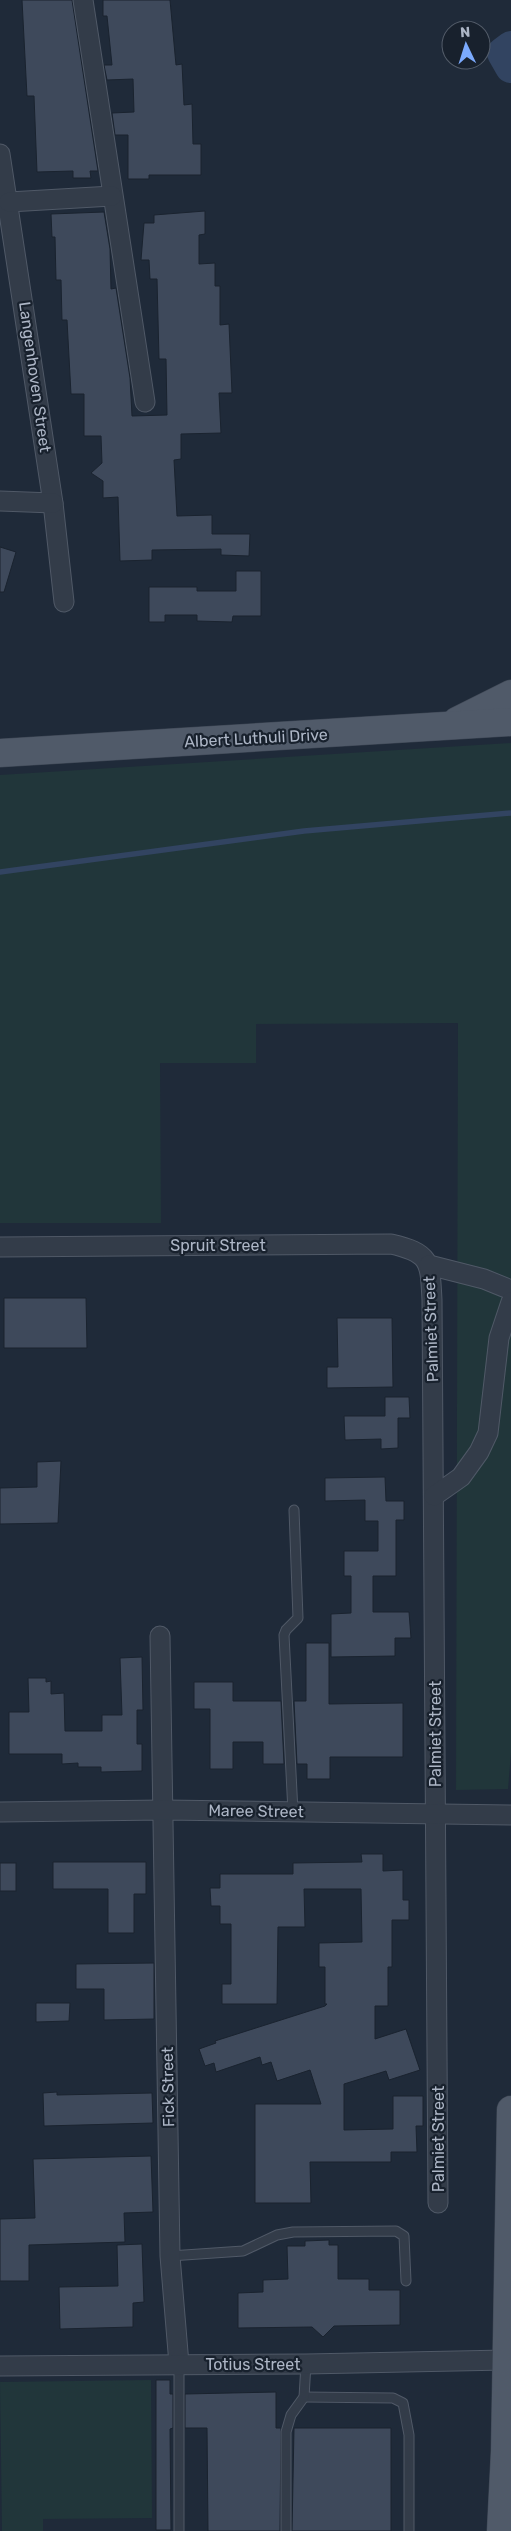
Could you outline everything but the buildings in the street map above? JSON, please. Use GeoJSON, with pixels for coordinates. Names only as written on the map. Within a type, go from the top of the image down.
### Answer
{"type":"FeatureCollection","features":[{"type":"Feature","properties":{"kind":"main road"},"geometry":{"type":"LineString","coordinates":[[444,727],[511,694]]}},
{"type":"Feature","properties":{"kind":"main road","name":"Albert Luthuli Drive"},"geometry":{"type":"LineString","coordinates":[[0,753],[511,722]]}},
{"type":"Feature","properties":{"kind":"main road"},"geometry":{"type":"LineString","coordinates":[[501,2531],[505,2452],[511,2110]]}},
{"type":"Feature","properties":{"kind":"main road"},"geometry":{"type":"LineString","coordinates":[[505,2452],[511,2491]]}},
{"type":"Feature","properties":{"kind":"street"},"geometry":{"type":"LineString","coordinates":[[83,0],[145,402]]}},
{"type":"Feature","properties":{"kind":"street","name":"Langenhoven Street"},"geometry":{"type":"LineString","coordinates":[[0,154],[9,202],[53,503],[64,602]]}},
{"type":"Feature","properties":{"kind":"street"},"geometry":{"type":"LineString","coordinates":[[9,202],[112,196]]}},
{"type":"Feature","properties":{"kind":"street"},"geometry":{"type":"LineString","coordinates":[[0,501],[53,503]]}},
{"type":"Feature","properties":{"kind":"street","name":"Spruit Street"},"geometry":{"type":"LineString","coordinates":[[0,1247],[391,1244],[420,1253],[428,1265]]}},
{"type":"Feature","properties":{"kind":"street"},"geometry":{"type":"LineString","coordinates":[[428,1265],[484,1279],[511,1290]]}},
{"type":"Feature","properties":{"kind":"street","name":"Palmiet Street"},"geometry":{"type":"LineString","coordinates":[[428,1265],[432,1300],[438,2203]]}},
{"type":"Feature","properties":{"kind":"street"},"geometry":{"type":"LineString","coordinates":[[434,1496],[461,1477],[479,1452],[488,1433],[499,1338],[511,1302]]}},
{"type":"Feature","properties":{"kind":"street","name":"Fick Street"},"geometry":{"type":"LineString","coordinates":[[160,1636],[170,2256],[179,2364]]}},
{"type":"Feature","properties":{"kind":"street","name":"Maree Street"},"geometry":{"type":"LineString","coordinates":[[0,1812],[164,1810],[511,1815]]}},
{"type":"Feature","properties":{"kind":"street","name":"Totius Street"},"geometry":{"type":"LineString","coordinates":[[0,2366],[306,2364],[506,2360]]}},
{"type":"Feature","properties":{"kind":"lane"},"geometry":{"type":"LineString","coordinates":[[293,1812],[284,1634],[298,1618],[294,1510]]}},
{"type":"Feature","properties":{"kind":"lane"},"geometry":{"type":"LineString","coordinates":[[170,2256],[243,2251],[277,2235],[292,2232],[396,2231],[404,2236],[406,2281]]}},
{"type":"Feature","properties":{"kind":"lane"},"geometry":{"type":"LineString","coordinates":[[179,2364],[179,2531]]}},
{"type":"Feature","properties":{"kind":"lane"},"geometry":{"type":"LineString","coordinates":[[286,2531],[286,2432],[291,2415],[304,2397],[306,2364]]}},
{"type":"Feature","properties":{"kind":"lane"},"geometry":{"type":"LineString","coordinates":[[304,2397],[393,2398],[403,2404],[409,2435],[409,2531]]}},
{"type":"Feature","properties":{"kind":"green space"},"geometry":{"type":"Polygon","coordinates":[[[511,743],[511,1753],[508,1789],[456,1790],[458,1023],[256,1024],[256,1063],[160,1063],[161,1223],[0,1223],[0,775],[511,743]]]}},
{"type":"Feature","properties":{"kind":"green space"},"geometry":{"type":"Polygon","coordinates":[[[151,2380],[152,2518],[43,2519],[43,2531],[2,2531],[0,2382],[151,2380]]]}},
{"type":"Feature","properties":{"kind":"waterway"},"geometry":{"type":"LineString","coordinates":[[511,47],[503,53],[511,67]]}},
{"type":"Feature","properties":{"kind":"waterway"},"geometry":{"type":"LineString","coordinates":[[0,872],[304,831],[511,813]]}}]}
